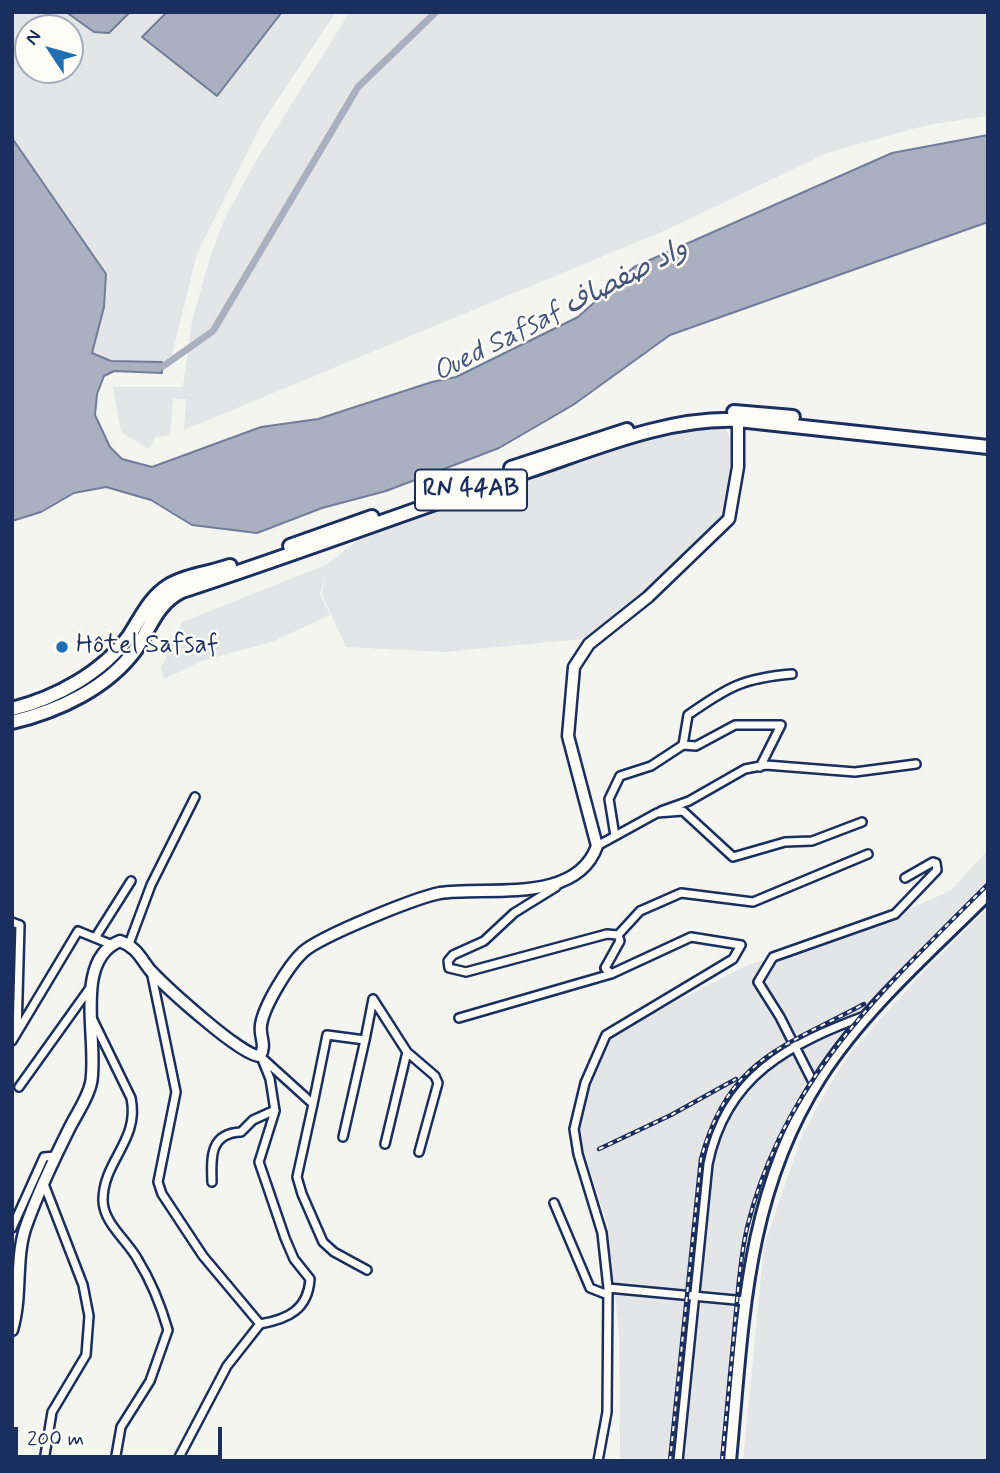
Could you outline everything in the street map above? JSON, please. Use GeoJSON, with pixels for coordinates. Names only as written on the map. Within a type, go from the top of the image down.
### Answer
{"type":"FeatureCollection","features":[{"type":"Feature","properties":{"kind":"highway","name":"RN 44AB"},"geometry":{"type":"LineString","coordinates":[[12,709],[66,688],[107,660],[131,632],[150,602],[169,585],[267,554],[552,454],[666,418],[704,412],[988,447]]}},
{"type":"Feature","properties":{"kind":"highway","name":"RN 44AB"},"geometry":{"type":"LineString","coordinates":[[12,722],[66,703],[105,680],[136,649],[160,605],[182,591],[492,483],[660,429],[738,416],[988,439]]}},
{"type":"Feature","properties":{"kind":"main road"},"geometry":{"type":"LineString","coordinates":[[730,1461],[753,1243],[767,1189],[794,1124],[815,1086],[871,1013],[988,894]]}},
{"type":"Feature","properties":{"kind":"street"},"geometry":{"type":"LineString","coordinates":[[618,935],[607,934],[466,972],[449,968],[448,961],[453,955],[484,940],[514,913],[575,875],[593,857],[597,846],[568,736],[574,667],[589,644],[648,597],[729,519],[738,467],[738,416]]}},
{"type":"Feature","properties":{"kind":"street"},"geometry":{"type":"LineString","coordinates":[[683,745],[688,715],[717,694],[752,677],[792,674]]}},
{"type":"Feature","properties":{"kind":"street"},"geometry":{"type":"LineString","coordinates":[[615,836],[609,799],[620,776],[651,766],[683,745],[696,746],[741,723],[780,725],[760,767]]}},
{"type":"Feature","properties":{"kind":"street"},"geometry":{"type":"LineString","coordinates":[[597,846],[657,813],[689,801],[745,769],[760,767],[855,772],[916,764]]}},
{"type":"Feature","properties":{"kind":"street"},"geometry":{"type":"LineString","coordinates":[[129,944],[151,885],[195,797]]}},
{"type":"Feature","properties":{"kind":"street"},"geometry":{"type":"LineString","coordinates":[[657,813],[683,811],[733,857],[785,842],[812,841],[862,822]]}},
{"type":"Feature","properties":{"kind":"street"},"geometry":{"type":"LineString","coordinates":[[618,935],[640,911],[681,893],[753,902],[867,854]]}},
{"type":"Feature","properties":{"kind":"street"},"geometry":{"type":"LineString","coordinates":[[815,1086],[758,982],[764,968],[774,957],[895,914],[937,870],[936,863],[933,862],[905,878]]}},
{"type":"Feature","properties":{"kind":"street"},"geometry":{"type":"LineString","coordinates":[[177,1461],[227,1366],[260,1324],[276,1322],[298,1308],[309,1297],[310,1279],[294,1259],[259,1162],[275,1110],[271,1079],[260,1056],[264,1045],[261,1026],[274,993],[303,951],[370,918],[439,894],[498,892],[549,884],[575,875]]}},
{"type":"Feature","properties":{"kind":"street"},"geometry":{"type":"LineString","coordinates":[[95,938],[131,881]]}},
{"type":"Feature","properties":{"kind":"street"},"geometry":{"type":"LineString","coordinates":[[12,922],[20,925],[17,1033]]}},
{"type":"Feature","properties":{"kind":"street"},"geometry":{"type":"LineString","coordinates":[[12,1041],[78,931],[110,944]]}},
{"type":"Feature","properties":{"kind":"street"},"geometry":{"type":"LineString","coordinates":[[611,974],[605,970],[620,941],[618,935]]}},
{"type":"Feature","properties":{"kind":"street"},"geometry":{"type":"LineString","coordinates":[[459,1018],[611,974],[691,937],[741,945],[733,958],[606,1034],[585,1083],[574,1129],[578,1154],[602,1233],[608,1291],[607,1412],[598,1461]]}},
{"type":"Feature","properties":{"kind":"street"},"geometry":{"type":"LineString","coordinates":[[12,1329],[18,1311],[24,1231],[56,1156],[91,1085],[93,1052],[90,1013],[93,985],[98,958],[110,944],[120,940],[129,944],[151,970],[221,1034],[249,1054],[260,1056],[313,1104]]}},
{"type":"Feature","properties":{"kind":"street"},"geometry":{"type":"LineString","coordinates":[[151,970],[176,1092],[159,1182],[162,1194],[203,1256],[260,1324]]}},
{"type":"Feature","properties":{"kind":"street"},"geometry":{"type":"LineString","coordinates":[[19,1087],[93,985]]}},
{"type":"Feature","properties":{"kind":"street"},"geometry":{"type":"LineString","coordinates":[[343,1137],[373,999],[407,1052],[435,1076],[438,1083],[419,1152]]}},
{"type":"Feature","properties":{"kind":"street"},"geometry":{"type":"LineString","coordinates":[[90,1013],[131,1098],[134,1112],[130,1130],[106,1180],[103,1202],[108,1219],[138,1259],[169,1330],[150,1381],[121,1427],[115,1461]]}},
{"type":"Feature","properties":{"kind":"street"},"geometry":{"type":"LineString","coordinates":[[677,1461],[708,1164],[715,1138],[734,1100],[765,1064],[795,1046],[871,1013]]}},
{"type":"Feature","properties":{"kind":"street"},"geometry":{"type":"LineString","coordinates":[[365,1040],[327,1035],[297,1177],[323,1242],[334,1252],[367,1270]]}},
{"type":"Feature","properties":{"kind":"street"},"geometry":{"type":"LineString","coordinates":[[384,1144],[407,1052]]}},
{"type":"Feature","properties":{"kind":"street"},"geometry":{"type":"LineString","coordinates":[[212,1182],[211,1156],[218,1139],[228,1133],[241,1132],[253,1120],[275,1110]]}},
{"type":"Feature","properties":{"kind":"street"},"geometry":{"type":"LineString","coordinates":[[12,1228],[44,1157],[56,1156]]}},
{"type":"Feature","properties":{"kind":"street"},"geometry":{"type":"LineString","coordinates":[[44,1184],[83,1284],[89,1316],[86,1354],[52,1412],[44,1461]]}},
{"type":"Feature","properties":{"kind":"street"},"geometry":{"type":"LineString","coordinates":[[554,1203],[590,1288],[746,1301]]}},
{"type":"Feature","properties":{"kind":"shaded area"},"geometry":{"type":"Polygon","coordinates":[[[12,12],[69,14],[14,14],[14,84],[84,84],[84,20],[120,23],[130,12],[167,12],[142,37],[217,95],[282,12],[336,12],[262,123],[197,254],[172,355],[162,362],[111,361],[91,353],[104,307],[106,274],[12,138],[12,12]]]}},
{"type":"Feature","properties":{"kind":"shaded area"},"geometry":{"type":"Polygon","coordinates":[[[350,12],[988,12],[988,116],[927,125],[827,153],[666,230],[184,430],[186,399],[173,399],[170,435],[155,437],[149,449],[121,432],[113,387],[183,387],[192,321],[211,254],[225,218],[257,159],[350,12]]]}},
{"type":"Feature","properties":{"kind":"shaded area"},"geometry":{"type":"Polygon","coordinates":[[[716,426],[726,429],[730,437],[731,489],[725,517],[627,606],[583,639],[444,652],[346,647],[322,594],[326,572],[320,594],[330,615],[274,641],[202,661],[164,679],[161,668],[182,622],[328,564],[363,536],[609,451],[685,430],[716,426]]]}},
{"type":"Feature","properties":{"kind":"shaded area"},"geometry":{"type":"Polygon","coordinates":[[[988,850],[988,880],[839,1036],[805,1085],[768,1158],[747,1227],[720,1461],[620,1461],[619,1331],[607,1224],[577,1129],[582,1100],[606,1037],[748,965],[877,924],[951,890],[988,850]]]}},
{"type":"Feature","properties":{"kind":"shaded area"},"geometry":{"type":"Polygon","coordinates":[[[988,908],[988,1458],[985,1461],[743,1461],[764,1246],[803,1132],[841,1066],[854,1049],[922,973],[988,908]]]}},
{"type":"Feature","properties":{"kind":"water"},"geometry":{"type":"Polygon","coordinates":[[[66,12],[130,12],[109,33],[94,32],[84,25],[84,14],[66,12]]]}},
{"type":"Feature","properties":{"kind":"water"},"geometry":{"type":"Polygon","coordinates":[[[167,12],[282,12],[217,96],[142,37],[167,12]]]}},
{"type":"Feature","properties":{"kind":"water"},"geometry":{"type":"Polygon","coordinates":[[[988,135],[988,222],[670,335],[573,405],[499,448],[386,491],[322,508],[257,533],[192,525],[151,500],[106,487],[74,493],[41,512],[12,521],[12,138],[106,274],[104,307],[92,353],[111,361],[162,362],[162,373],[114,371],[104,376],[97,394],[95,415],[110,447],[122,459],[152,467],[261,427],[318,419],[432,382],[456,377],[578,317],[634,267],[892,153],[988,135]]]}},
{"type":"Feature","properties":{"kind":"waterway"},"geometry":{"type":"LineString","coordinates":[[155,367],[162,367],[213,331],[358,87],[436,12]]}},
{"type":"Feature","properties":{"kind":"railway"},"geometry":{"type":"LineString","coordinates":[[722,1461],[739,1275],[747,1228],[763,1175],[785,1126],[842,1039],[876,999],[988,884]]}},
{"type":"Feature","properties":{"kind":"railway"},"geometry":{"type":"LineString","coordinates":[[670,1461],[701,1159],[712,1125],[726,1099],[762,1060],[864,1004]]}},
{"type":"Feature","properties":{"kind":"railway"},"geometry":{"type":"LineString","coordinates":[[599,1149],[671,1115],[736,1079]]}},
{"type":"Feature","properties":{"kind":"place","name":"Hôtel Safsaf"},"geometry":{"type":"Point","coordinates":[62,647]}},
{"type":"Feature","properties":{"kind":"water label","name":"Oued Safsaf واد صفصاف"},"geometry":{"type":"Point","coordinates":[561,312]}}]}
